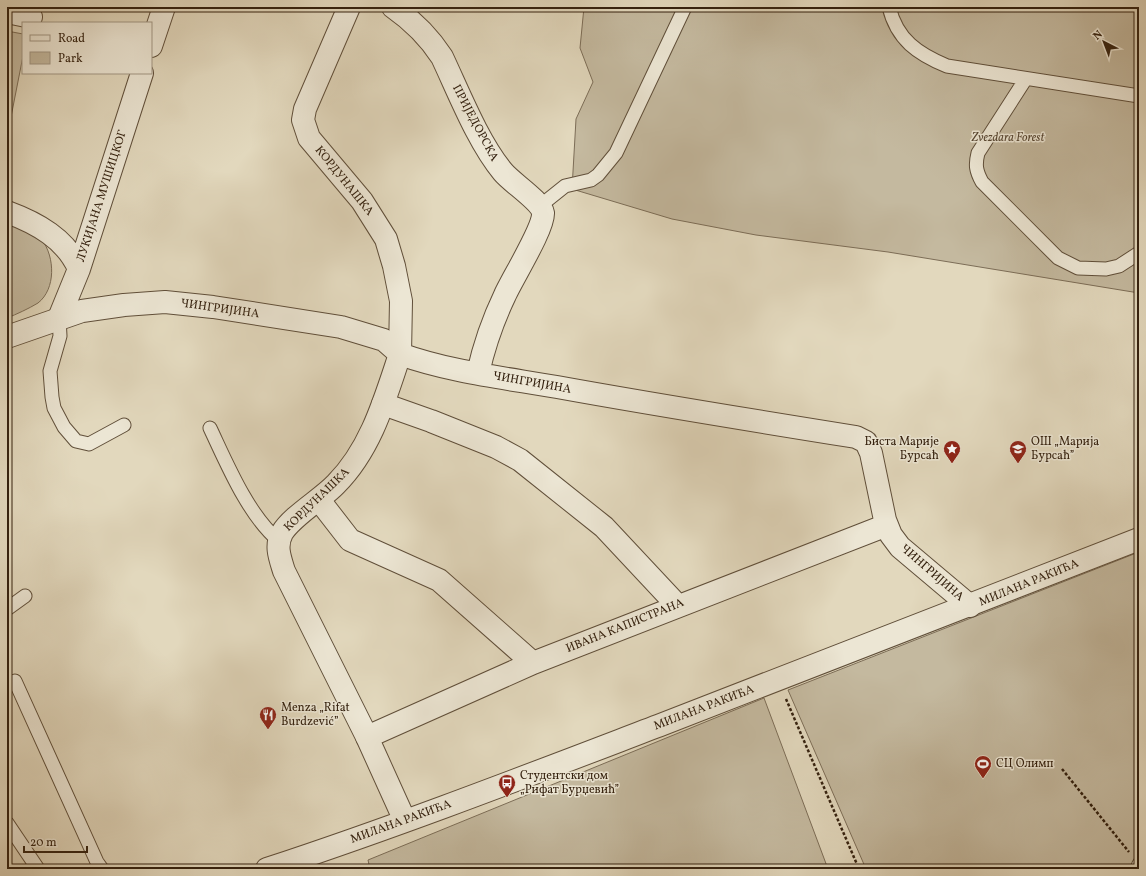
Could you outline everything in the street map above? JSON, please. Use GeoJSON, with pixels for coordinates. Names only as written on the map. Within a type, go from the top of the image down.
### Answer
{"type":"FeatureCollection","features":[{"type":"Feature","properties":{"kind":"street"},"geometry":{"type":"LineString","coordinates":[[152,43],[164,7]]}},
{"type":"Feature","properties":{"kind":"street","name":"КОРДУНАШКА"},"geometry":{"type":"LineString","coordinates":[[349,7],[305,109],[303,120],[309,138],[362,201],[386,238],[396,273],[401,301],[400,354],[383,404],[370,434],[354,462],[336,485],[289,525],[279,541],[278,552],[284,571],[367,737],[405,821]]}},
{"type":"Feature","properties":{"kind":"street","name":"ПРИЈЕДОРСКА"},"geometry":{"type":"LineString","coordinates":[[393,7],[422,30],[434,45],[442,57],[495,162],[513,183],[540,206]]}},
{"type":"Feature","properties":{"kind":"street"},"geometry":{"type":"LineString","coordinates":[[7,12],[31,17]]}},
{"type":"Feature","properties":{"kind":"street","name":"ЛУКИЈАНА МУШИЦКОГ"},"geometry":{"type":"LineString","coordinates":[[59,318],[79,269],[142,74]]}},
{"type":"Feature","properties":{"kind":"street"},"geometry":{"type":"LineString","coordinates":[[478,373],[486,344],[504,297],[540,226],[543,212],[540,206]]}},
{"type":"Feature","properties":{"kind":"street"},"geometry":{"type":"LineString","coordinates":[[7,212],[27,220],[55,238],[65,246],[74,258],[79,269]]}},
{"type":"Feature","properties":{"kind":"street","name":"ЧИНГРИЈИНА"},"geometry":{"type":"LineString","coordinates":[[7,337],[82,311],[124,305],[165,302],[186,303],[341,327],[384,340],[400,354],[426,363],[669,407],[856,437],[866,442],[871,453],[887,525],[891,535],[900,546],[970,606]]}},
{"type":"Feature","properties":{"kind":"street"},"geometry":{"type":"LineString","coordinates":[[383,404],[431,421],[496,448],[520,460],[599,523],[677,605]]}},
{"type":"Feature","properties":{"kind":"street"},"geometry":{"type":"LineString","coordinates":[[319,500],[350,540],[439,580],[532,662]]}},
{"type":"Feature","properties":{"kind":"street","name":"ИВАНА КАПИСТРАНА"},"geometry":{"type":"LineString","coordinates":[[367,737],[532,662],[887,525]]}},
{"type":"Feature","properties":{"kind":"street","name":"МИЛАНА РАКИЋА"},"geometry":{"type":"LineString","coordinates":[[267,869],[405,821],[970,606],[1139,539]]}},
{"type":"Feature","properties":{"kind":"lane"},"geometry":{"type":"LineString","coordinates":[[540,206],[565,186],[591,180],[598,175],[616,153],[685,7]]}},
{"type":"Feature","properties":{"kind":"lane"},"geometry":{"type":"LineString","coordinates":[[889,7],[891,15],[907,43],[924,57],[947,66],[1025,80],[1139,96]]}},
{"type":"Feature","properties":{"kind":"lane"},"geometry":{"type":"LineString","coordinates":[[1025,80],[978,153],[975,164],[977,173],[982,182],[1058,258],[1078,268],[1106,269],[1119,266],[1139,253]]}},
{"type":"Feature","properties":{"kind":"lane"},"geometry":{"type":"LineString","coordinates":[[59,318],[60,336],[50,371],[50,382],[54,408],[64,427],[76,441],[89,444],[124,425]]}},
{"type":"Feature","properties":{"kind":"lane"},"geometry":{"type":"LineString","coordinates":[[210,428],[247,500],[266,529],[279,541]]}},
{"type":"Feature","properties":{"kind":"lane"},"geometry":{"type":"LineString","coordinates":[[7,609],[25,596]]}},
{"type":"Feature","properties":{"kind":"lane"},"geometry":{"type":"LineString","coordinates":[[15,681],[97,862],[102,869]]}},
{"type":"Feature","properties":{"kind":"lane"},"geometry":{"type":"LineString","coordinates":[[7,823],[38,869]]}},
{"type":"Feature","properties":{"kind":"lane"},"geometry":{"type":"LineString","coordinates":[[1136,869],[1139,864]]}},
{"type":"Feature","properties":{"kind":"path"},"geometry":{"type":"LineString","coordinates":[[784,696],[859,869]]}},
{"type":"Feature","properties":{"kind":"path"},"geometry":{"type":"LineString","coordinates":[[1062,769],[1139,864]]}},
{"type":"Feature","properties":{"kind":"green space","name":"Zvezdara Forest"},"geometry":{"type":"Polygon","coordinates":[[[584,7],[1139,7],[1139,293],[888,252],[756,235],[672,219],[572,189],[576,119],[593,82],[580,48],[584,7]]]}},
{"type":"Feature","properties":{"kind":"green space"},"geometry":{"type":"Polygon","coordinates":[[[7,31],[22,34],[22,61],[10,122],[7,121],[7,31]]]}},
{"type":"Feature","properties":{"kind":"green space"},"geometry":{"type":"Polygon","coordinates":[[[7,220],[31,232],[42,240],[49,255],[52,273],[48,290],[38,303],[7,318],[7,220]]]}},
{"type":"Feature","properties":{"kind":"green space","name":"СЦ Олимп"},"geometry":{"type":"Polygon","coordinates":[[[1139,552],[1139,869],[866,869],[788,690],[1139,552]]]}},
{"type":"Feature","properties":{"kind":"green space"},"geometry":{"type":"Polygon","coordinates":[[[764,698],[828,869],[370,869],[368,860],[764,698]]]}},
{"type":"Feature","properties":{"kind":"place","name":"Биста Марије Бурсаћ"},"geometry":{"type":"Point","coordinates":[952,464]}},
{"type":"Feature","properties":{"kind":"place","name":"ОШ „Марија Бурсаћ”"},"geometry":{"type":"Point","coordinates":[1018,464]}},
{"type":"Feature","properties":{"kind":"place","name":"Menza „Rifat Burdzević”"},"geometry":{"type":"Point","coordinates":[268,730]}},
{"type":"Feature","properties":{"kind":"place","name":"СЦ Олимп"},"geometry":{"type":"Point","coordinates":[983,779]}},
{"type":"Feature","properties":{"kind":"place","name":"Студентски дом „Рифат Бурџевић”"},"geometry":{"type":"Point","coordinates":[507,798]}}]}
